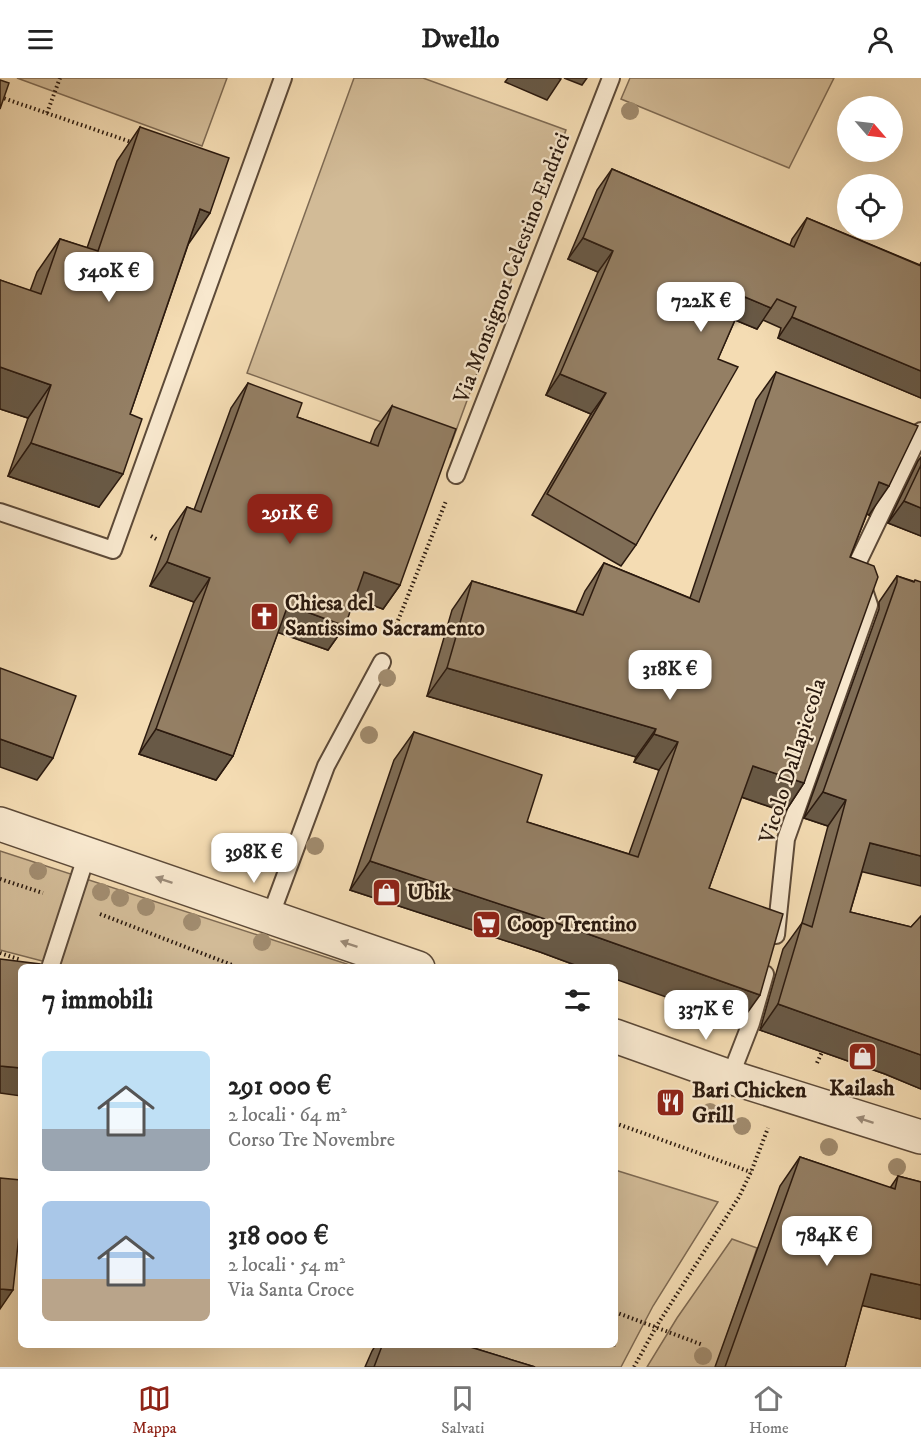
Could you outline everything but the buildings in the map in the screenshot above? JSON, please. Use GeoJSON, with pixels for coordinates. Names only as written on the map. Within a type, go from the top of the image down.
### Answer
{"type":"FeatureCollection","features":[{"type":"Feature","properties":{"kind":"street"},"geometry":{"type":"LineString","coordinates":[[0,824],[406,964]]}},
{"type":"Feature","properties":{"kind":"street"},"geometry":{"type":"LineString","coordinates":[[618,1037],[730,1077],[921,1137]]}},
{"type":"Feature","properties":{"kind":"lane"},"geometry":{"type":"LineString","coordinates":[[0,512],[113,550],[283,78]]}},
{"type":"Feature","properties":{"kind":"lane","name":"Via Monsignor Celestino Endrici"},"geometry":{"type":"LineString","coordinates":[[456,475],[611,78]]}},
{"type":"Feature","properties":{"kind":"lane","name":"Vicolo Dallapiccola"},"geometry":{"type":"LineString","coordinates":[[730,1077],[751,1023],[778,929],[786,839],[870,605],[856,566],[921,431]]}},
{"type":"Feature","properties":{"kind":"lane"},"geometry":{"type":"LineString","coordinates":[[270,917],[326,766],[382,662]]}},
{"type":"Feature","properties":{"kind":"lane"},"geometry":{"type":"LineString","coordinates":[[51,964],[87,854]]}},
{"type":"Feature","properties":{"kind":"path"},"geometry":{"type":"LineString","coordinates":[[47,113],[60,78]]}},
{"type":"Feature","properties":{"kind":"path"},"geometry":{"type":"LineString","coordinates":[[0,97],[136,143]]}},
{"type":"Feature","properties":{"kind":"path"},"geometry":{"type":"LineString","coordinates":[[382,662],[456,475]]}},
{"type":"Feature","properties":{"kind":"path"},"geometry":{"type":"LineString","coordinates":[[0,879],[71,903],[230,964]]}},
{"type":"Feature","properties":{"kind":"path"},"geometry":{"type":"LineString","coordinates":[[817,1063],[822,1052]]}},
{"type":"Feature","properties":{"kind":"path"},"geometry":{"type":"LineString","coordinates":[[634,1367],[739,1197],[752,1172],[771,1120]]}},
{"type":"Feature","properties":{"kind":"path"},"geometry":{"type":"LineString","coordinates":[[618,1124],[752,1172]]}},
{"type":"Feature","properties":{"kind":"path"},"geometry":{"type":"LineString","coordinates":[[618,1313],[703,1345]]}},
{"type":"Feature","properties":{"kind":"shaded area"},"geometry":{"type":"Polygon","coordinates":[[[17,78],[227,78],[202,146],[17,78]]]}},
{"type":"Feature","properties":{"kind":"shaded area"},"geometry":{"type":"Polygon","coordinates":[[[354,78],[423,78],[566,130],[450,447],[247,373],[354,78]]]}},
{"type":"Feature","properties":{"kind":"shaded area"},"geometry":{"type":"Polygon","coordinates":[[[630,78],[834,78],[789,168],[621,99],[630,78]]]}},
{"type":"Feature","properties":{"kind":"shaded area"},"geometry":{"type":"Polygon","coordinates":[[[0,851],[347,964],[54,964],[0,950],[0,851]]]}},
{"type":"Feature","properties":{"kind":"shaded area"},"geometry":{"type":"Polygon","coordinates":[[[618,1171],[718,1202],[653,1306],[621,1367],[517,1367],[454,1348],[618,1348],[618,1171]]]}},
{"type":"Feature","properties":{"kind":"shaded area"},"geometry":{"type":"Polygon","coordinates":[[[732,1239],[757,1248],[716,1367],[647,1367],[677,1318],[732,1239]]]}},
{"type":"Feature","properties":{"kind":"place","name":"Chiesa del Santissimo Sacramento"},"geometry":{"type":"Point","coordinates":[264,616]}},
{"type":"Feature","properties":{"kind":"place","name":"Ubik"},"geometry":{"type":"Point","coordinates":[386,892]}},
{"type":"Feature","properties":{"kind":"place","name":"Coop Trentino"},"geometry":{"type":"Point","coordinates":[486,924]}},
{"type":"Feature","properties":{"kind":"place","name":"Kailash"},"geometry":{"type":"Point","coordinates":[862,1056]}},
{"type":"Feature","properties":{"kind":"place","name":"Bari Chicken Grill"},"geometry":{"type":"Point","coordinates":[671,1103]}}]}
